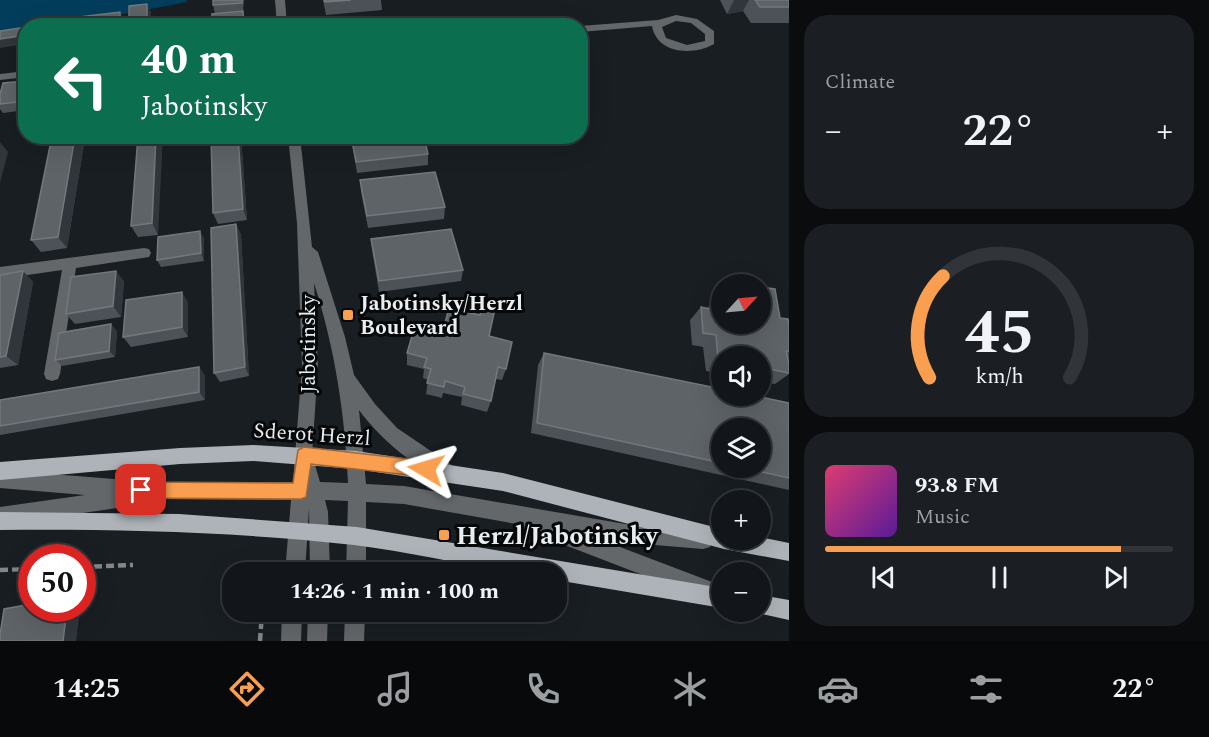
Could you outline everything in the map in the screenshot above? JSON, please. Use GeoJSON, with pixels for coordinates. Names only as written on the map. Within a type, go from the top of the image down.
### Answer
{"type":"FeatureCollection","features":[{"type":"Feature","properties":{"kind":"main road","name":"Sderot Herzl"},"geometry":{"type":"LineString","coordinates":[[0,471],[180,456],[253,453],[304,455],[447,472],[503,483],[711,536]]}},
{"type":"Feature","properties":{"kind":"main road"},"geometry":{"type":"LineString","coordinates":[[0,521],[166,524],[321,532],[711,594]]}},
{"type":"Feature","properties":{"kind":"main road","name":"Sderot Herzl"},"geometry":{"type":"LineString","coordinates":[[771,549],[789,552]]}},
{"type":"Feature","properties":{"kind":"main road"},"geometry":{"type":"LineString","coordinates":[[771,607],[789,610]]}},
{"type":"Feature","properties":{"kind":"street"},"geometry":{"type":"LineString","coordinates":[[280,0],[281,18]]}},
{"type":"Feature","properties":{"kind":"street"},"geometry":{"type":"LineString","coordinates":[[588,29],[659,23],[676,18],[694,21],[707,29],[711,38],[704,46],[691,49],[676,46],[660,37],[602,28]]}},
{"type":"Feature","properties":{"kind":"street"},"geometry":{"type":"LineString","coordinates":[[659,23],[656,30],[660,37]]}},
{"type":"Feature","properties":{"kind":"street"},"geometry":{"type":"LineString","coordinates":[[0,77],[18,75]]}},
{"type":"Feature","properties":{"kind":"street","name":"Jabotinsky"},"geometry":{"type":"LineString","coordinates":[[295,144],[304,223],[310,366],[304,455]]}},
{"type":"Feature","properties":{"kind":"street","name":"Jabotinsky"},"geometry":{"type":"LineString","coordinates":[[304,223],[333,317],[346,372],[356,460],[356,562]]}},
{"type":"Feature","properties":{"kind":"street"},"geometry":{"type":"LineString","coordinates":[[0,273],[144,253]]}},
{"type":"Feature","properties":{"kind":"street"},"geometry":{"type":"LineString","coordinates":[[52,374],[70,263]]}},
{"type":"Feature","properties":{"kind":"street"},"geometry":{"type":"LineString","coordinates":[[346,372],[371,413],[392,436],[447,472]]}},
{"type":"Feature","properties":{"kind":"street"},"geometry":{"type":"LineString","coordinates":[[304,455],[308,491],[321,532],[320,562]]}},
{"type":"Feature","properties":{"kind":"street"},"geometry":{"type":"LineString","coordinates":[[0,478],[165,492],[308,491],[404,495],[631,534],[711,539]]}},
{"type":"Feature","properties":{"kind":"street"},"geometry":{"type":"LineString","coordinates":[[296,562],[297,530],[308,491]]}},
{"type":"Feature","properties":{"kind":"street"},"geometry":{"type":"LineString","coordinates":[[0,516],[165,492]]}},
{"type":"Feature","properties":{"kind":"street"},"geometry":{"type":"LineString","coordinates":[[498,510],[711,592]]}},
{"type":"Feature","properties":{"kind":"street"},"geometry":{"type":"LineString","coordinates":[[291,641],[292,622]]}},
{"type":"Feature","properties":{"kind":"street"},"geometry":{"type":"LineString","coordinates":[[317,641],[318,622]]}},
{"type":"Feature","properties":{"kind":"street"},"geometry":{"type":"LineString","coordinates":[[354,641],[355,622]]}},
{"type":"Feature","properties":{"kind":"path"},"geometry":{"type":"LineString","coordinates":[[96,567],[133,566]]}},
{"type":"Feature","properties":{"kind":"path"},"geometry":{"type":"LineString","coordinates":[[0,570],[18,569]]}},
{"type":"Feature","properties":{"kind":"path"},"geometry":{"type":"LineString","coordinates":[[260,641],[261,622]]}},
{"type":"Feature","properties":{"kind":"shaded area"},"geometry":{"type":"Polygon","coordinates":[[[0,0],[186,0],[187,2],[104,18],[18,18],[18,35],[0,39],[0,0]]]}},
{"type":"Feature","properties":{"kind":"building"},"geometry":{"type":"Polygon","coordinates":[[[213,0],[242,0],[242,3],[213,5],[213,0]]]}},
{"type":"Feature","properties":{"kind":"building"},"geometry":{"type":"Polygon","coordinates":[[[324,0],[351,0],[325,2],[324,0]]]}},
{"type":"Feature","properties":{"kind":"building"},"geometry":{"type":"Polygon","coordinates":[[[755,0],[789,0],[789,7],[760,7],[755,0]]]}},
{"type":"Feature","properties":{"kind":"building"},"geometry":{"type":"Polygon","coordinates":[[[147,4],[147,18],[129,18],[129,6],[147,4]]]}},
{"type":"Feature","properties":{"kind":"building"},"geometry":{"type":"Polygon","coordinates":[[[243,11],[243,18],[212,18],[212,14],[243,11]]]}},
{"type":"Feature","properties":{"kind":"building"},"geometry":{"type":"Polygon","coordinates":[[[120,12],[120,18],[71,18],[120,12]]]}},
{"type":"Feature","properties":{"kind":"building"},"geometry":{"type":"Polygon","coordinates":[[[18,28],[18,36],[0,39],[0,31],[18,28]]]}},
{"type":"Feature","properties":{"kind":"building"},"geometry":{"type":"Polygon","coordinates":[[[18,82],[18,102],[0,104],[3,83],[18,82]]]}},
{"type":"Feature","properties":{"kind":"building"},"geometry":{"type":"Polygon","coordinates":[[[50,144],[74,144],[58,237],[31,240],[50,144]]]}},
{"type":"Feature","properties":{"kind":"building"},"geometry":{"type":"Polygon","coordinates":[[[137,144],[156,144],[152,223],[131,226],[137,144]]]}},
{"type":"Feature","properties":{"kind":"building"},"geometry":{"type":"Polygon","coordinates":[[[211,144],[239,144],[243,209],[213,213],[211,144]]]}},
{"type":"Feature","properties":{"kind":"building"},"geometry":{"type":"Polygon","coordinates":[[[353,144],[426,144],[428,154],[356,162],[353,144]]]}},
{"type":"Feature","properties":{"kind":"building"},"geometry":{"type":"Polygon","coordinates":[[[435,172],[445,207],[367,216],[360,180],[435,172]]]}},
{"type":"Feature","properties":{"kind":"building"},"geometry":{"type":"Polygon","coordinates":[[[236,224],[245,367],[214,373],[211,228],[236,224]]]}},
{"type":"Feature","properties":{"kind":"building"},"geometry":{"type":"Polygon","coordinates":[[[451,229],[463,270],[379,281],[371,239],[451,229]]]}},
{"type":"Feature","properties":{"kind":"building"},"geometry":{"type":"Polygon","coordinates":[[[200,231],[201,253],[157,260],[158,237],[200,231]]]}},
{"type":"Feature","properties":{"kind":"building"},"geometry":{"type":"Polygon","coordinates":[[[23,271],[6,356],[0,357],[0,275],[23,271]]]}},
{"type":"Feature","properties":{"kind":"building"},"geometry":{"type":"Polygon","coordinates":[[[116,271],[113,306],[66,314],[71,277],[116,271]]]}},
{"type":"Feature","properties":{"kind":"building"},"geometry":{"type":"Polygon","coordinates":[[[771,288],[775,289],[780,318],[788,319],[789,325],[789,351],[786,351],[789,373],[771,369],[771,346],[717,346],[716,335],[703,333],[701,307],[711,309],[711,334],[771,334],[771,288]]]}},
{"type":"Feature","properties":{"kind":"building"},"geometry":{"type":"Polygon","coordinates":[[[182,292],[182,327],[123,337],[126,300],[182,292]]]}},
{"type":"Feature","properties":{"kind":"building"},"geometry":{"type":"Polygon","coordinates":[[[449,308],[480,315],[481,310],[494,313],[489,336],[512,342],[506,369],[498,367],[491,401],[463,394],[465,387],[445,381],[444,387],[427,383],[431,369],[424,367],[427,358],[407,353],[415,326],[429,330],[431,324],[444,327],[449,308]]]}},
{"type":"Feature","properties":{"kind":"building"},"geometry":{"type":"Polygon","coordinates":[[[111,324],[109,351],[55,360],[59,333],[111,324]]]}},
{"type":"Feature","properties":{"kind":"building"},"geometry":{"type":"Polygon","coordinates":[[[544,353],[711,387],[711,406],[771,406],[771,399],[789,403],[789,478],[771,474],[771,418],[711,418],[711,461],[537,423],[544,353]]]}},
{"type":"Feature","properties":{"kind":"building"},"geometry":{"type":"Polygon","coordinates":[[[199,367],[199,392],[0,426],[0,400],[199,367]]]}},
{"type":"Feature","properties":{"kind":"building"},"geometry":{"type":"Polygon","coordinates":[[[18,606],[18,622],[65,622],[63,641],[0,641],[4,609],[18,606]]]}},
{"type":"Feature","properties":{"kind":"place","name":"Jabotinsky/Herzl Boulevard"},"geometry":{"type":"Point","coordinates":[348,315]}},
{"type":"Feature","properties":{"kind":"place","name":"Herzl/Jabotinsky"},"geometry":{"type":"Point","coordinates":[444,535]}},
{"type":"Feature","properties":{"kind":"route"},"geometry":{"type":"LineString","coordinates":[[141,490],[165,492],[301,491],[304,455],[426,469]]}}]}
